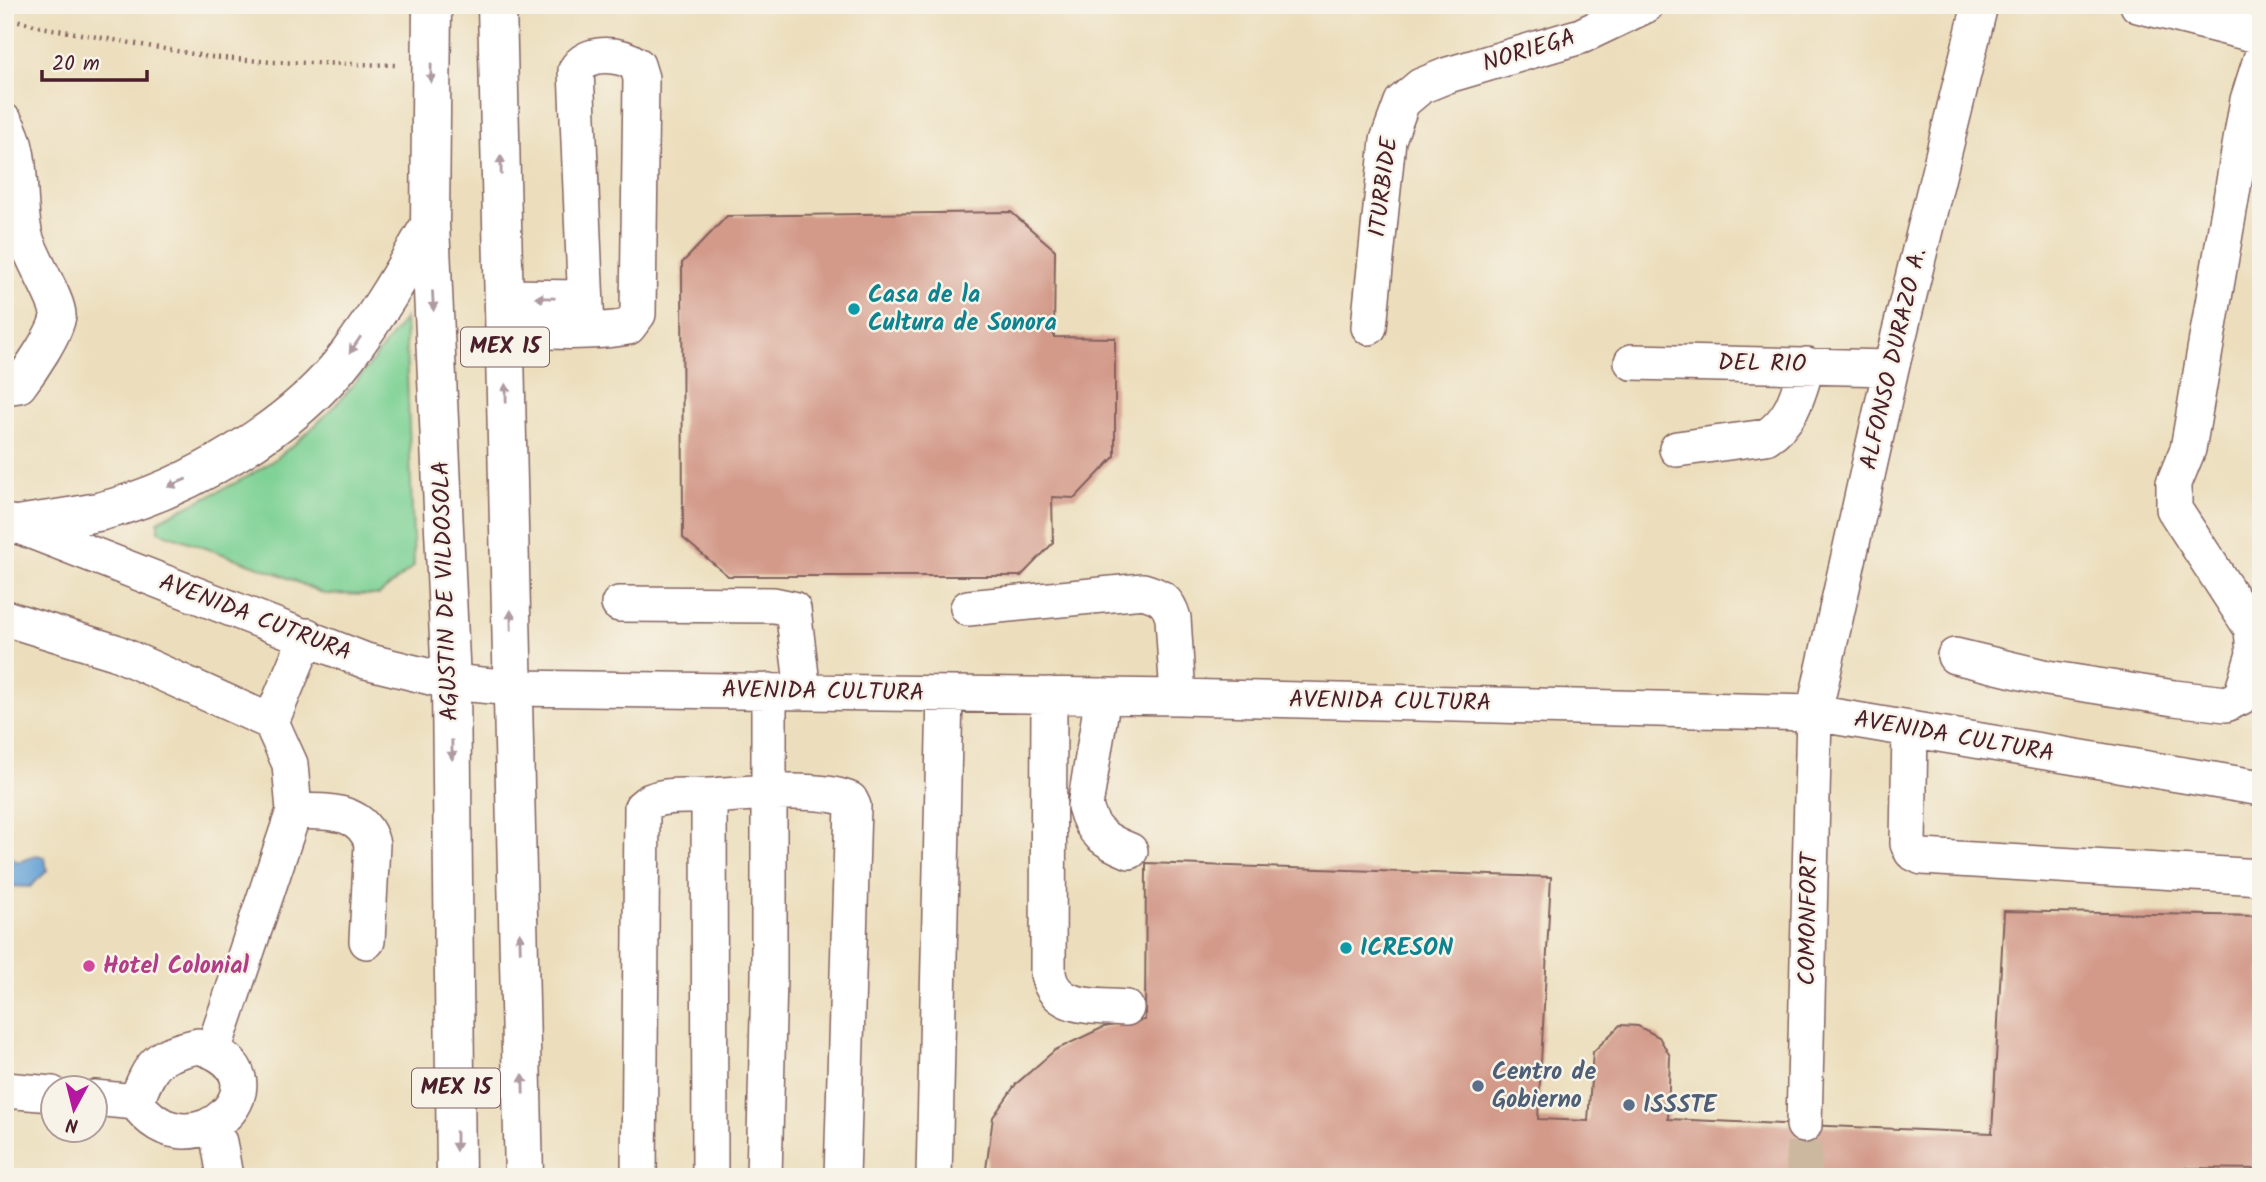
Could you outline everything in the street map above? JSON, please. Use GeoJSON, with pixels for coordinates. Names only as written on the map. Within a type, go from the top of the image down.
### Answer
{"type":"FeatureCollection","features":[{"type":"Feature","properties":{"kind":"main road","name":"AGUSTIN DE VILDOSOLA"},"geometry":{"type":"LineString","coordinates":[[432,5],[430,225],[451,681],[457,999],[456,1177]]}},
{"type":"Feature","properties":{"kind":"main road","name":"MEX 15"},"geometry":{"type":"LineString","coordinates":[[497,5],[524,1177]]}},
{"type":"Feature","properties":{"kind":"main road"},"geometry":{"type":"LineString","coordinates":[[12,523],[102,510],[145,496],[194,476],[273,427],[311,396],[346,358],[392,290],[430,225]]}},
{"type":"Feature","properties":{"kind":"street","name":"NORIEGA"},"geometry":{"type":"LineString","coordinates":[[1448,75],[1536,52],[1581,36],[1646,5]]}},
{"type":"Feature","properties":{"kind":"street","name":"ALFONSO DURAZO A."},"geometry":{"type":"LineString","coordinates":[[1814,713],[1891,368],[1980,5]]}},
{"type":"Feature","properties":{"kind":"street"},"geometry":{"type":"LineString","coordinates":[[2138,5],[2261,36]]}},
{"type":"Feature","properties":{"kind":"street"},"geometry":{"type":"LineString","coordinates":[[504,313],[586,315],[628,327],[638,314],[641,78],[637,65],[618,57],[588,57],[581,61],[576,70],[586,315]]}},
{"type":"Feature","properties":{"kind":"street"},"geometry":{"type":"LineString","coordinates":[[1955,656],[2047,678],[2174,698],[2226,704],[2241,697],[2245,691],[2254,654],[2252,629],[2176,516],[2172,491],[2188,449],[2249,100],[2261,59]]}},
{"type":"Feature","properties":{"kind":"street","name":"ITURBIDE"},"geometry":{"type":"LineString","coordinates":[[1369,327],[1388,139],[1393,119],[1402,102],[1421,86],[1448,75]]}},
{"type":"Feature","properties":{"kind":"street"},"geometry":{"type":"LineString","coordinates":[[5,122],[17,155],[19,211],[26,241],[58,315],[54,329],[25,377],[19,385],[5,387]]}},
{"type":"Feature","properties":{"kind":"street","name":"DEL RIO"},"geometry":{"type":"LineString","coordinates":[[1632,362],[1891,368]]}},
{"type":"Feature","properties":{"kind":"street"},"geometry":{"type":"LineString","coordinates":[[1677,449],[1766,437],[1777,430],[1791,415],[1807,365]]}},
{"type":"Feature","properties":{"kind":"street","name":"AVENIDA CUTRURA"},"geometry":{"type":"LineString","coordinates":[[12,523],[366,661],[451,681],[512,688]]}},
{"type":"Feature","properties":{"kind":"street"},"geometry":{"type":"LineString","coordinates":[[968,608],[1143,591],[1160,596],[1170,607],[1173,618],[1178,697]]}},
{"type":"Feature","properties":{"kind":"street"},"geometry":{"type":"LineString","coordinates":[[619,604],[774,605],[793,609],[796,616],[769,793],[764,1177]]}},
{"type":"Feature","properties":{"kind":"street"},"geometry":{"type":"LineString","coordinates":[[5,618],[115,652],[271,722],[289,764],[294,811],[213,1051]]}},
{"type":"Feature","properties":{"kind":"street"},"geometry":{"type":"LineString","coordinates":[[271,722],[307,636]]}},
{"type":"Feature","properties":{"kind":"street","name":"AVENIDA CULTURA"},"geometry":{"type":"LineString","coordinates":[[512,688],[1178,697],[1814,713],[2261,788]]}},
{"type":"Feature","properties":{"kind":"street"},"geometry":{"type":"LineString","coordinates":[[934,1177],[945,694]]}},
{"type":"Feature","properties":{"kind":"street"},"geometry":{"type":"LineString","coordinates":[[1049,695],[1048,974],[1051,989],[1061,999],[1126,1008]]}},
{"type":"Feature","properties":{"kind":"street"},"geometry":{"type":"LineString","coordinates":[[1103,696],[1086,783],[1085,806],[1094,830],[1105,841],[1130,851]]}},
{"type":"Feature","properties":{"kind":"street","name":"COMONFORT"},"geometry":{"type":"LineString","coordinates":[[1804,1125],[1814,713]]}},
{"type":"Feature","properties":{"kind":"street"},"geometry":{"type":"LineString","coordinates":[[1910,730],[1908,844],[1922,858],[2261,877]]}},
{"type":"Feature","properties":{"kind":"street"},"geometry":{"type":"LineString","coordinates":[[639,1177],[642,807],[647,802],[662,798],[769,793],[837,796],[850,800],[853,806],[842,1177]]}},
{"type":"Feature","properties":{"kind":"street"},"geometry":{"type":"LineString","coordinates":[[709,796],[710,1177]]}},
{"type":"Feature","properties":{"kind":"street"},"geometry":{"type":"LineString","coordinates":[[294,811],[338,813],[354,818],[369,834],[372,844],[367,941]]}},
{"type":"Feature","properties":{"kind":"street"},"geometry":{"type":"LineString","coordinates":[[198,1046],[213,1051],[226,1061],[238,1093],[230,1129],[219,1142],[203,1151],[179,1151],[160,1140],[146,1125],[136,1102],[146,1075],[157,1059],[172,1052],[198,1046]]}},
{"type":"Feature","properties":{"kind":"street"},"geometry":{"type":"LineString","coordinates":[[5,1090],[38,1093]]}},
{"type":"Feature","properties":{"kind":"street"},"geometry":{"type":"LineString","coordinates":[[108,1099],[136,1102]]}},
{"type":"Feature","properties":{"kind":"street"},"geometry":{"type":"LineString","coordinates":[[219,1142],[225,1177]]}},
{"type":"Feature","properties":{"kind":"path"},"geometry":{"type":"LineString","coordinates":[[5,17],[41,27],[210,57],[272,62],[431,65]]}},
{"type":"Feature","properties":{"kind":"green space"},"geometry":{"type":"Polygon","coordinates":[[[405,318],[414,566],[379,595],[324,594],[279,574],[158,531],[158,521],[247,477],[294,444],[346,394],[405,318]]]}},
{"type":"Feature","properties":{"kind":"water"},"geometry":{"type":"Polygon","coordinates":[[[5,829],[11,843],[6,848],[12,858],[19,862],[38,855],[45,858],[47,871],[30,887],[5,886],[5,829]]]}},
{"type":"Feature","properties":{"kind":"building"},"geometry":{"type":"Polygon","coordinates":[[[1011,212],[1055,250],[1054,337],[1115,338],[1115,456],[1075,498],[1052,497],[1053,543],[1021,576],[728,576],[683,538],[682,263],[727,216],[1011,212]]]}},
{"type":"Feature","properties":{"kind":"building"},"geometry":{"type":"Polygon","coordinates":[[[1146,863],[1551,877],[1538,1119],[1588,1121],[1593,1052],[1620,1025],[1638,1026],[1659,1037],[1670,1056],[1668,1119],[1992,1133],[2004,911],[2261,916],[2261,1169],[2186,1168],[2186,1177],[985,1177],[993,1117],[1016,1084],[1055,1050],[1104,1027],[1145,1020],[1146,863]]]}},
{"type":"Feature","properties":{"kind":"tunnel"},"geometry":{"type":"LineString","coordinates":[[1804,1125],[1804,1177]]}},
{"type":"Feature","properties":{"kind":"place","name":"Casa de la Cultura de Sonora"},"geometry":{"type":"Point","coordinates":[854,309]}},
{"type":"Feature","properties":{"kind":"place","name":"ICRESON"},"geometry":{"type":"Point","coordinates":[1346,948]}},
{"type":"Feature","properties":{"kind":"place","name":"Hotel Colonial"},"geometry":{"type":"Point","coordinates":[89,966]}},
{"type":"Feature","properties":{"kind":"place","name":"Centro de Gobierno"},"geometry":{"type":"Point","coordinates":[1478,1086]}},
{"type":"Feature","properties":{"kind":"place","name":"ISSSTE"},"geometry":{"type":"Point","coordinates":[1629,1105]}}]}
